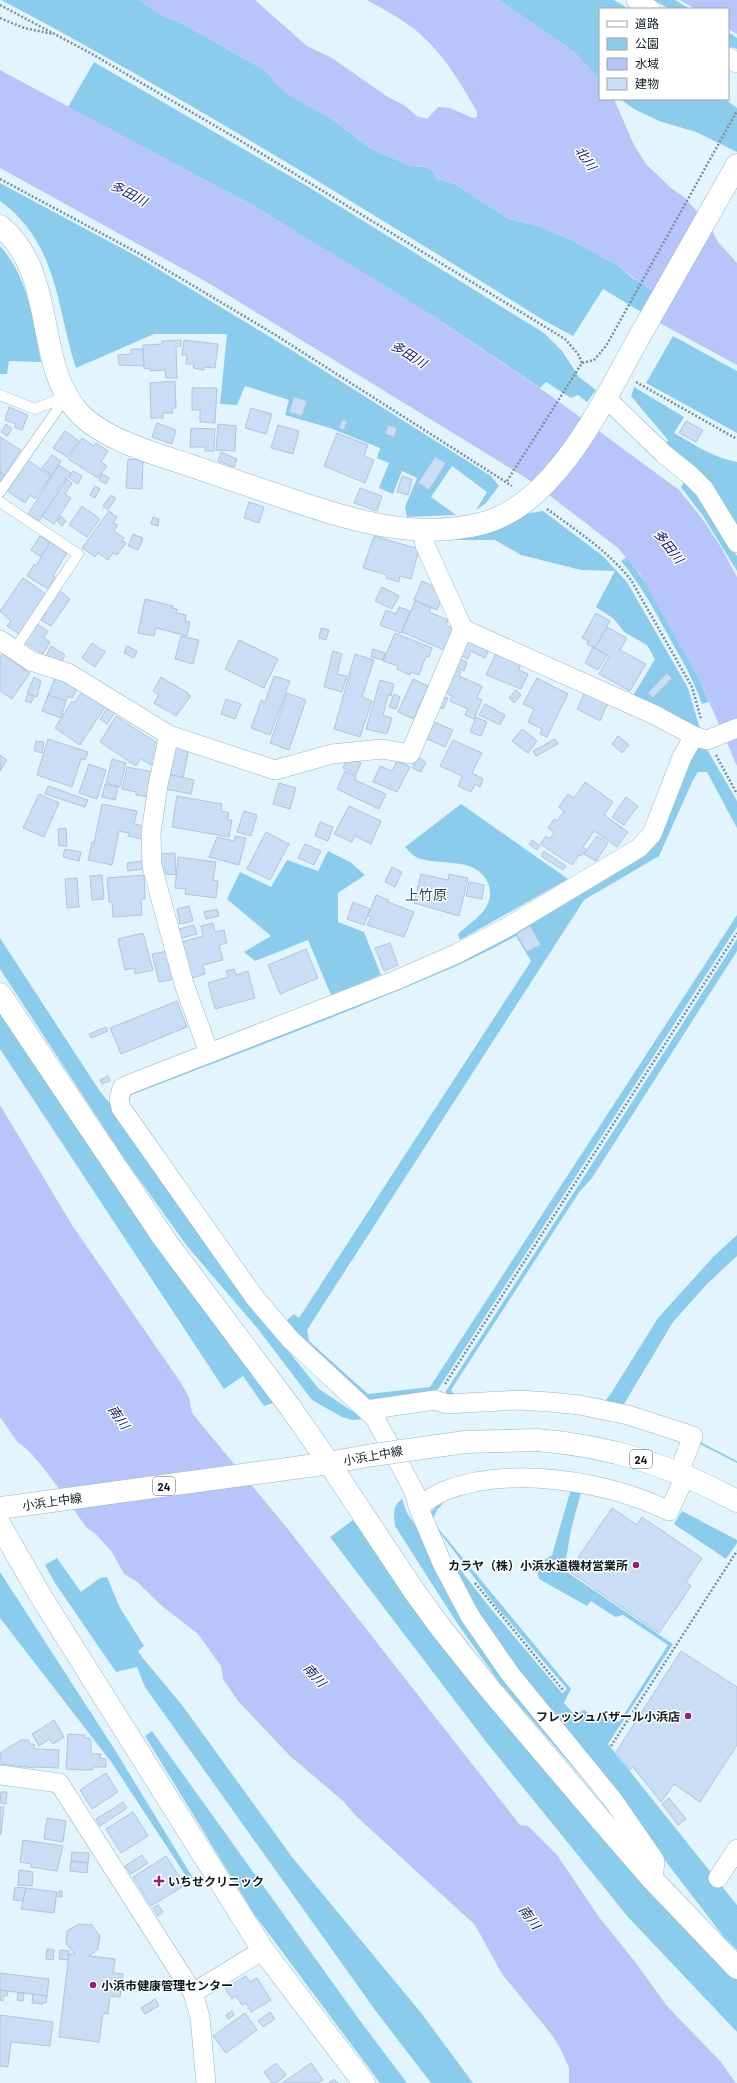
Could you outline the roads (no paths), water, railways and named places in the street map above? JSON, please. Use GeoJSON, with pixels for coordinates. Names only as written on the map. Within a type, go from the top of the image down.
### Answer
{"type":"FeatureCollection","features":[{"type":"Feature","properties":{"kind":"street"},"geometry":{"type":"LineString","coordinates":[[636,0],[648,8]]}},
{"type":"Feature","properties":{"kind":"street"},"geometry":{"type":"LineString","coordinates":[[0,226],[18,246],[31,267],[56,368],[66,397],[81,415],[103,431],[141,449],[370,525],[422,530],[458,528],[482,524],[505,514],[530,496],[576,447],[602,406],[627,358],[737,164]]}},
{"type":"Feature","properties":{"kind":"street"},"geometry":{"type":"LineString","coordinates":[[602,406],[690,475],[704,489],[737,543]]}},
{"type":"Feature","properties":{"kind":"street"},"geometry":{"type":"LineString","coordinates":[[422,530],[425,546],[463,629],[705,738]]}},
{"type":"Feature","properties":{"kind":"street"},"geometry":{"type":"LineString","coordinates":[[7,644],[31,661],[68,673],[169,735],[275,770],[332,754],[382,749],[410,754],[463,629]]}},
{"type":"Feature","properties":{"kind":"street"},"geometry":{"type":"LineString","coordinates":[[653,1880],[655,1862],[618,1806],[511,1675],[470,1616],[442,1563],[418,1506],[415,1493],[375,1418],[290,1340],[255,1298],[121,1108],[119,1099],[122,1088],[394,981],[456,954],[504,929],[639,848],[652,834],[682,757],[705,738],[737,728]]}},
{"type":"Feature","properties":{"kind":"street"},"geometry":{"type":"LineString","coordinates":[[169,735],[158,785],[151,833],[152,866],[184,984],[209,1053]]}},
{"type":"Feature","properties":{"kind":"street"},"geometry":{"type":"LineString","coordinates":[[0,994],[161,1233],[322,1464],[441,1628],[488,1687],[653,1880],[737,1968]]}},
{"type":"Feature","properties":{"kind":"street"},"geometry":{"type":"LineString","coordinates":[[366,1410],[435,1400],[447,1404],[518,1400],[550,1402],[606,1410],[658,1424],[693,1436],[683,1474],[669,1511],[648,1501],[602,1487],[549,1480],[502,1478],[445,1491],[418,1506]]}},
{"type":"Feature","properties":{"kind":"street","name":"小浜上中線"},"geometry":{"type":"LineString","coordinates":[[6,1507],[322,1464],[465,1442],[537,1440],[602,1448],[683,1474],[737,1501]]}},
{"type":"Feature","properties":{"kind":"street"},"geometry":{"type":"LineString","coordinates":[[0,1525],[40,1595],[263,1950],[364,2083]]}},
{"type":"Feature","properties":{"kind":"street"},"geometry":{"type":"LineString","coordinates":[[0,1775],[59,1783],[193,1993],[200,2017],[206,2083]]}},
{"type":"Feature","properties":{"kind":"street"},"geometry":{"type":"LineString","coordinates":[[718,1878],[737,1849]]}},
{"type":"Feature","properties":{"kind":"street"},"geometry":{"type":"LineString","coordinates":[[193,1993],[263,1950]]}},
{"type":"Feature","properties":{"kind":"lane"},"geometry":{"type":"LineString","coordinates":[[0,395],[35,409],[66,397]]}},
{"type":"Feature","properties":{"kind":"lane"},"geometry":{"type":"LineString","coordinates":[[0,492],[47,422],[66,397]]}},
{"type":"Feature","properties":{"kind":"lane"},"geometry":{"type":"LineString","coordinates":[[0,502],[78,554],[7,644]]}},
{"type":"Feature","properties":{"kind":"water","name":"北川"},"geometry":{"type":"Polygon","coordinates":[[[139,0],[255,0],[307,46],[332,58],[388,97],[404,105],[417,116],[427,119],[438,107],[450,108],[473,118],[477,117],[477,112],[442,57],[424,37],[409,25],[367,0],[499,0],[574,52],[599,79],[599,100],[614,100],[634,145],[646,164],[671,188],[684,197],[710,226],[718,242],[737,263],[737,365],[656,321],[669,298],[652,292],[617,265],[571,240],[542,227],[509,219],[455,184],[437,179],[433,171],[426,167],[412,166],[371,149],[332,119],[291,97],[274,83],[271,75],[259,67],[185,25],[159,14],[139,0]]]}},
{"type":"Feature","properties":{"kind":"water"},"geometry":{"type":"Polygon","coordinates":[[[680,0],[737,0],[737,34],[729,30],[729,8],[693,8],[680,0]]]}},
{"type":"Feature","properties":{"kind":"water","name":"多田川"},"geometry":{"type":"Polygon","coordinates":[[[0,70],[254,206],[386,286],[554,398],[679,490],[701,517],[721,547],[737,577],[737,766],[701,683],[640,574],[618,548],[532,482],[510,468],[205,281],[0,168],[0,70]]]}},
{"type":"Feature","properties":{"kind":"water","name":"南川"},"geometry":{"type":"Polygon","coordinates":[[[0,1105],[72,1225],[181,1383],[189,1397],[192,1413],[287,1528],[520,1825],[528,1826],[557,1855],[599,1917],[636,1963],[667,2006],[720,2061],[736,2083],[569,2083],[569,2068],[561,2050],[552,2035],[502,1974],[475,1925],[356,1816],[343,1801],[290,1756],[238,1701],[223,1679],[221,1666],[198,1634],[162,1606],[136,1581],[124,1574],[112,1552],[96,1534],[87,1528],[43,1468],[25,1447],[18,1443],[0,1417],[0,1105]]]}},
{"type":"Feature","properties":{"kind":"place","name":"カラヤ（株）小浜水道機材営業所"},"geometry":{"type":"Point","coordinates":[636,1565]}},
{"type":"Feature","properties":{"kind":"place","name":"フレッシュバザール小浜店"},"geometry":{"type":"Point","coordinates":[688,1716]}},
{"type":"Feature","properties":{"kind":"place","name":"いちせクリニック"},"geometry":{"type":"Point","coordinates":[159,1881]}},
{"type":"Feature","properties":{"kind":"place","name":"小浜市健康管理センター"},"geometry":{"type":"Point","coordinates":[93,1985]}},
{"type":"Feature","properties":{"kind":"district","name":"上竹原"},"geometry":{"type":"Point","coordinates":[426,894]}}]}
